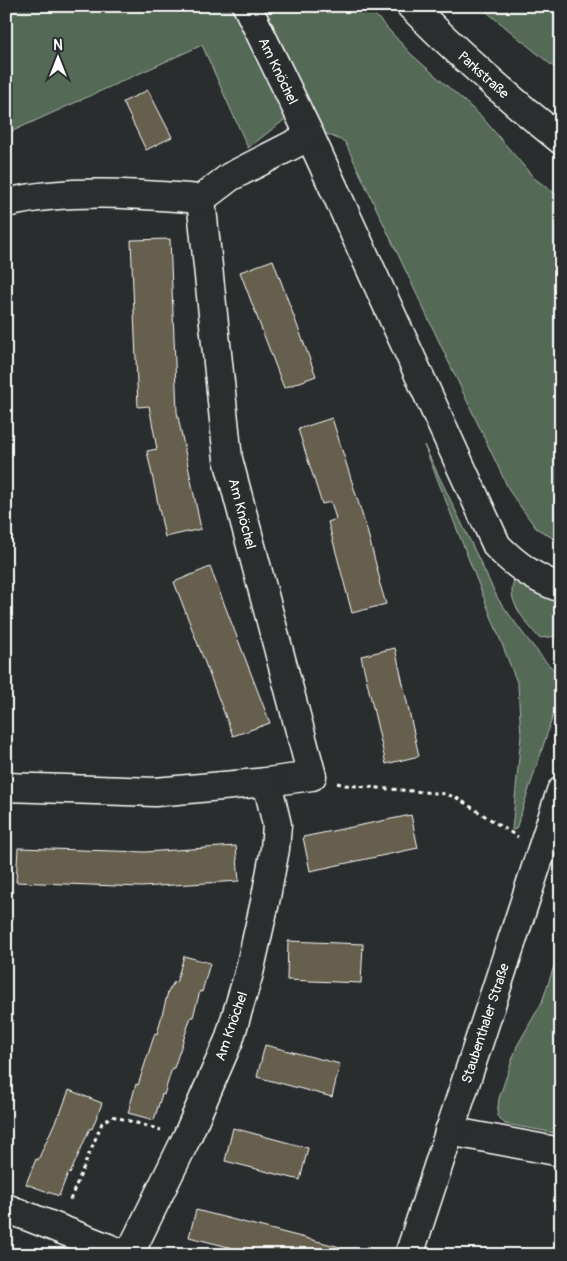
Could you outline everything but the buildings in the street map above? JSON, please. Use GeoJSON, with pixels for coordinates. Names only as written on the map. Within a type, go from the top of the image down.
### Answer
{"type":"FeatureCollection","features":[{"type":"Feature","properties":{"kind":"main road","name":"Am Knöchel"},"geometry":{"type":"LineString","coordinates":[[247,6],[310,136],[497,546],[528,574],[561,588]]}},
{"type":"Feature","properties":{"kind":"main road","name":"Parkstraße"},"geometry":{"type":"LineString","coordinates":[[411,6],[452,47],[502,92],[561,140]]}},
{"type":"Feature","properties":{"kind":"main road"},"geometry":{"type":"LineString","coordinates":[[6,203],[69,194],[140,194],[201,199],[230,177],[310,136]]}},
{"type":"Feature","properties":{"kind":"main road","name":"Am Knöchel"},"geometry":{"type":"LineString","coordinates":[[201,199],[228,459],[312,776]]}},
{"type":"Feature","properties":{"kind":"main road"},"geometry":{"type":"LineString","coordinates":[[6,787],[155,792],[312,776]]}},
{"type":"Feature","properties":{"kind":"main road","name":"Am Knöchel"},"geometry":{"type":"LineString","coordinates":[[128,1255],[187,1137],[229,1040],[249,973],[275,849],[277,825],[267,782]]}},
{"type":"Feature","properties":{"kind":"main road","name":"Staubenthaler Straße"},"geometry":{"type":"LineString","coordinates":[[409,1255],[561,791]]}},
{"type":"Feature","properties":{"kind":"main road"},"geometry":{"type":"LineString","coordinates":[[449,1131],[561,1152]]}},
{"type":"Feature","properties":{"kind":"main road"},"geometry":{"type":"LineString","coordinates":[[6,1208],[128,1255]]}},
{"type":"Feature","properties":{"kind":"path"},"geometry":{"type":"LineString","coordinates":[[312,776],[346,785],[446,794],[457,798],[541,852]]}},
{"type":"Feature","properties":{"kind":"path"},"geometry":{"type":"LineString","coordinates":[[70,1200],[102,1122],[112,1116],[187,1137]]}},
{"type":"Feature","properties":{"kind":"green space"},"geometry":{"type":"Polygon","coordinates":[[[6,6],[367,6],[411,54],[481,116],[534,178],[561,198],[561,543],[536,528],[510,492],[345,142],[288,117],[248,148],[202,45],[6,134],[6,6]]]}},
{"type":"Feature","properties":{"kind":"green space"},"geometry":{"type":"Polygon","coordinates":[[[480,6],[561,6],[561,73],[482,8],[480,6]]]}},
{"type":"Feature","properties":{"kind":"green space"},"geometry":{"type":"Polygon","coordinates":[[[424,445],[498,599],[546,662],[561,676],[559,697],[516,829],[512,830],[521,736],[518,685],[424,445]]]}},
{"type":"Feature","properties":{"kind":"green space"},"geometry":{"type":"Polygon","coordinates":[[[514,579],[544,595],[561,608],[561,636],[539,638],[515,604],[512,592],[514,579]]]}},
{"type":"Feature","properties":{"kind":"green space"},"geometry":{"type":"Polygon","coordinates":[[[561,945],[561,1134],[505,1124],[497,1116],[499,1098],[517,1046],[542,1002],[561,945]]]}}]}
